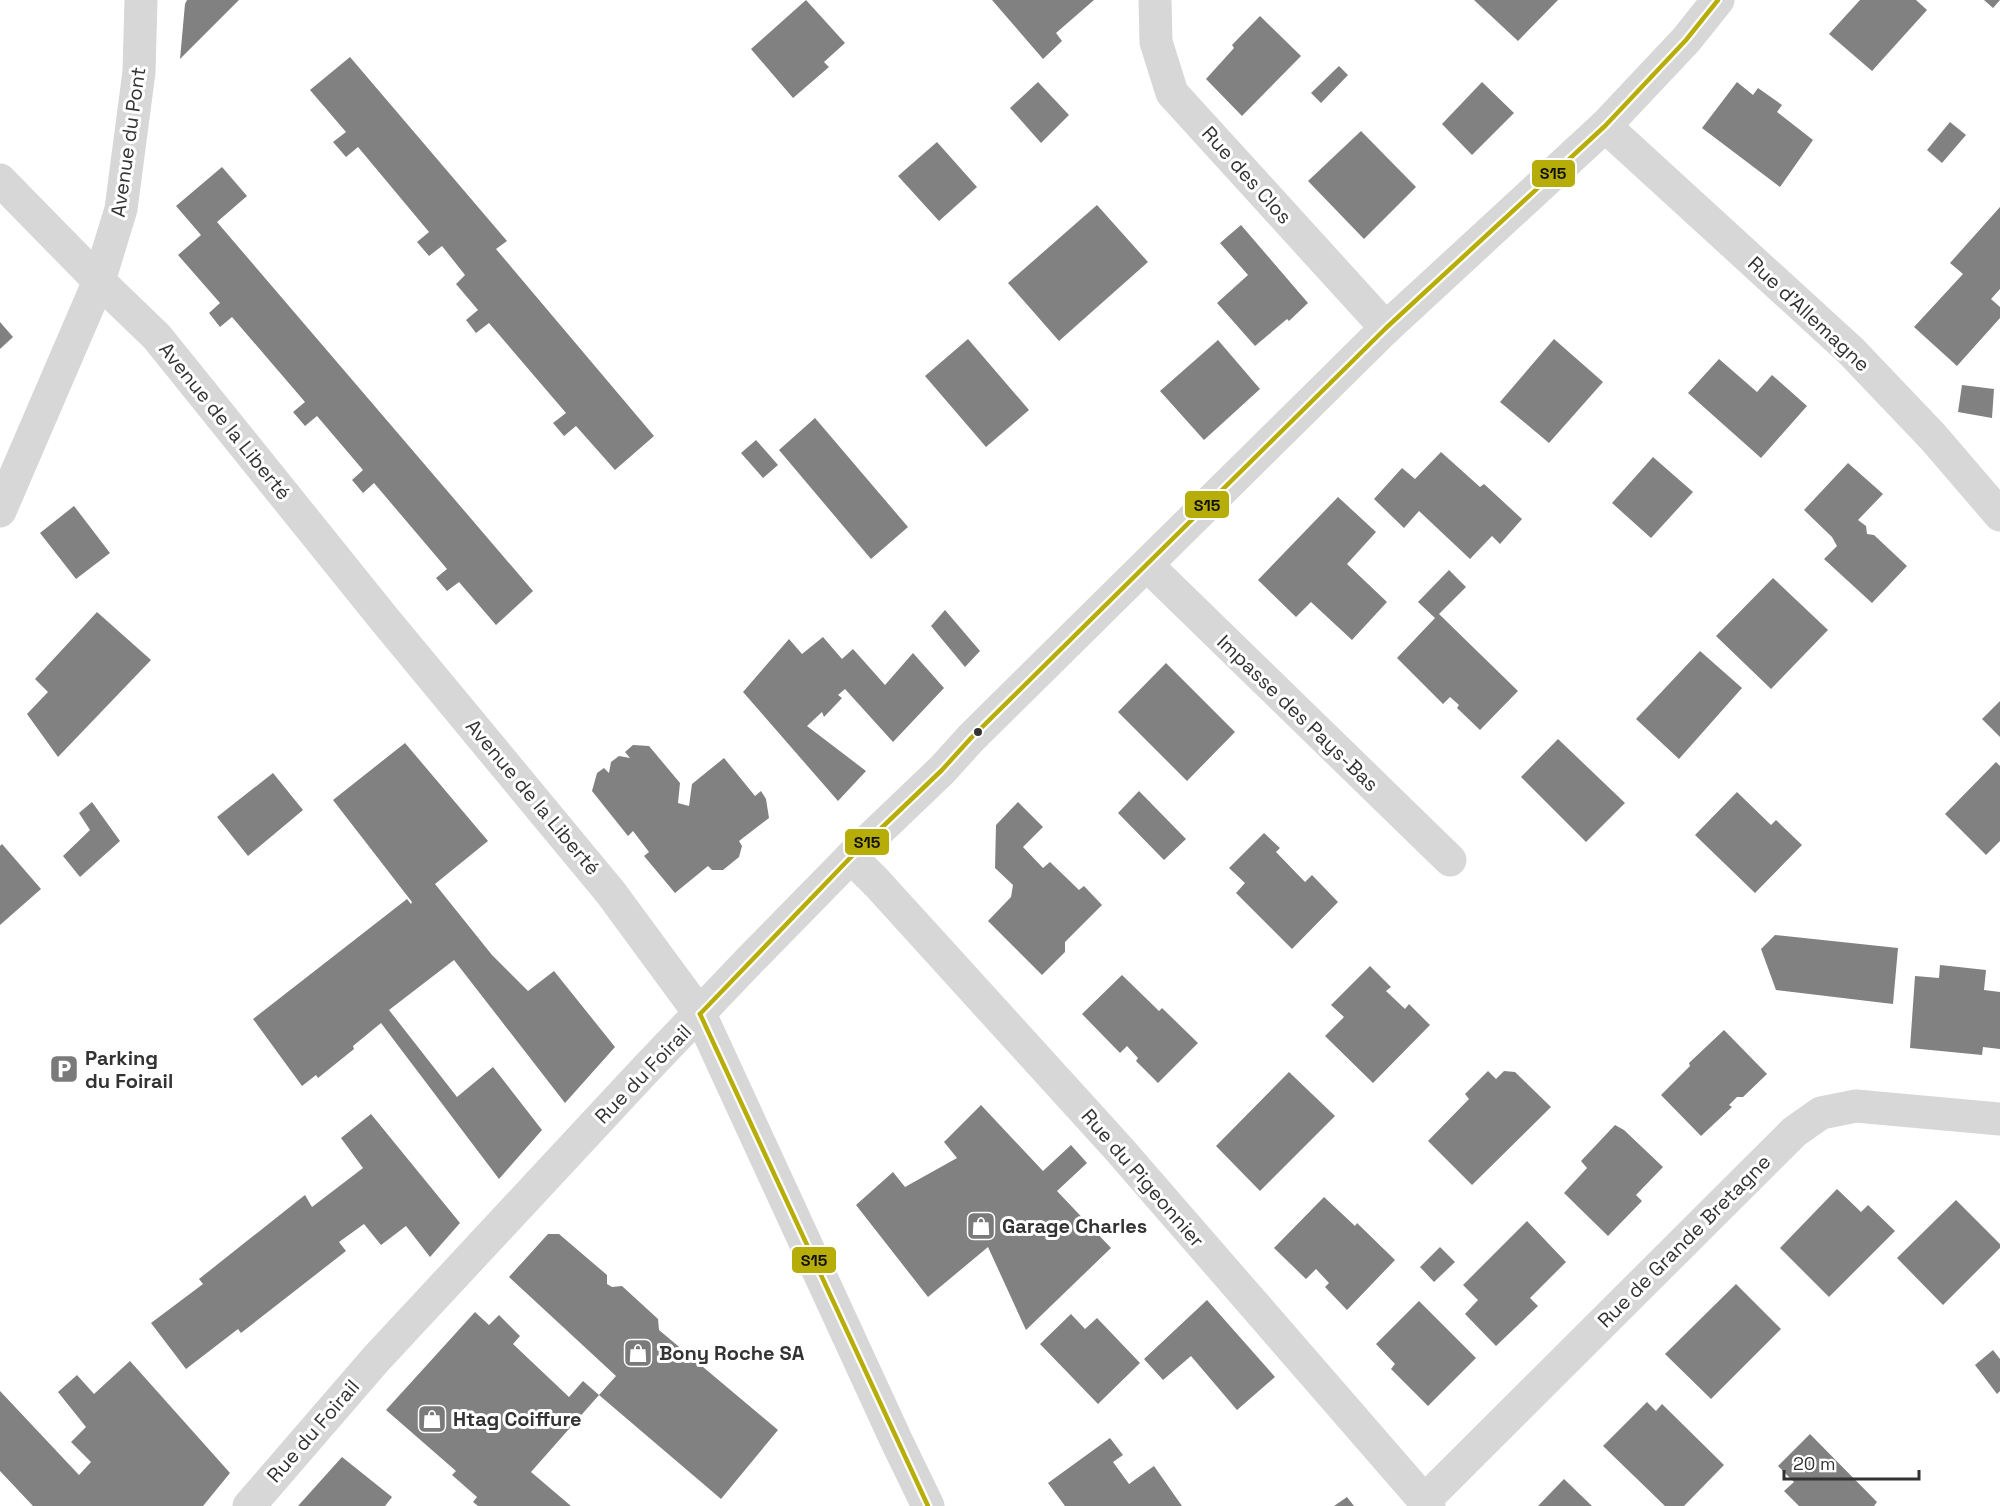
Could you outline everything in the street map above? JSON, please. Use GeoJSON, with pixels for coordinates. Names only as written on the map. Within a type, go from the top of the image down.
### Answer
{"type":"FeatureCollection","features":[{"type":"Feature","properties":{"kind":"street","name":"Avenue du Pont"},"geometry":{"type":"LineString","coordinates":[[2,505],[99,281],[121,209],[139,72],[141,0]]}},
{"type":"Feature","properties":{"kind":"street","name":"Rue des Clos"},"geometry":{"type":"LineString","coordinates":[[1155,0],[1156,42],[1172,93],[1386,328]]}},
{"type":"Feature","properties":{"kind":"street","name":"Rue du Foirail"},"geometry":{"type":"LineString","coordinates":[[249,1506],[376,1359],[851,857],[942,770],[971,738],[1386,328],[1605,126],[1686,40],[1718,0]]}},
{"type":"Feature","properties":{"kind":"street","name":"Rue d'Allemagne"},"geometry":{"type":"LineString","coordinates":[[1605,126],[1851,351],[1933,437],[2000,515]]}},
{"type":"Feature","properties":{"kind":"street","name":"Avenue de la Liberté"},"geometry":{"type":"LineString","coordinates":[[0,180],[157,337],[386,620],[611,892],[700,1014],[928,1506]]}},
{"type":"Feature","properties":{"kind":"street","name":"Impasse des Pays-Bas"},"geometry":{"type":"LineString","coordinates":[[1147,565],[1450,860]]}},
{"type":"Feature","properties":{"kind":"street","name":"Rue du Pigeonnier"},"geometry":{"type":"LineString","coordinates":[[851,857],[1118,1148],[1426,1503]]}},
{"type":"Feature","properties":{"kind":"street","name":"Rue de Grande Bretagne"},"geometry":{"type":"LineString","coordinates":[[1426,1503],[1794,1132],[1821,1113],[1856,1106],[2000,1119]]}},
{"type":"Feature","properties":{"kind":"building"},"geometry":{"type":"Polygon","coordinates":[[[187,0],[239,0],[180,59],[185,4],[187,0]]]}},
{"type":"Feature","properties":{"kind":"building"},"geometry":{"type":"Polygon","coordinates":[[[806,0],[845,43],[824,62],[829,67],[793,98],[751,49],[806,0]]]}},
{"type":"Feature","properties":{"kind":"building"},"geometry":{"type":"Polygon","coordinates":[[[992,0],[1094,0],[1056,33],[1062,41],[1043,59],[992,0]]]}},
{"type":"Feature","properties":{"kind":"building"},"geometry":{"type":"Polygon","coordinates":[[[1474,0],[1558,0],[1518,41],[1474,0]]]}},
{"type":"Feature","properties":{"kind":"building"},"geometry":{"type":"Polygon","coordinates":[[[1860,0],[1916,0],[1927,10],[1872,71],[1829,34],[1860,0]]]}},
{"type":"Feature","properties":{"kind":"building"},"geometry":{"type":"Polygon","coordinates":[[[1984,0],[2000,0],[1993,8],[1984,0]]]}},
{"type":"Feature","properties":{"kind":"building"},"geometry":{"type":"Polygon","coordinates":[[[1260,16],[1301,56],[1242,116],[1206,79],[1234,48],[1232,45],[1260,16]]]}},
{"type":"Feature","properties":{"kind":"building"},"geometry":{"type":"Polygon","coordinates":[[[350,57],[507,241],[496,249],[654,436],[615,470],[576,426],[564,436],[553,423],[566,413],[489,323],[476,333],[466,320],[478,310],[456,284],[465,275],[442,246],[429,256],[417,242],[429,232],[358,147],[346,157],[333,142],[346,132],[310,90],[350,57]]]}},
{"type":"Feature","properties":{"kind":"building"},"geometry":{"type":"Polygon","coordinates":[[[1339,66],[1348,75],[1321,103],[1311,93],[1339,66]]]}},
{"type":"Feature","properties":{"kind":"building"},"geometry":{"type":"Polygon","coordinates":[[[1038,82],[1069,115],[1041,143],[1010,108],[1038,82]]]}},
{"type":"Feature","properties":{"kind":"building"},"geometry":{"type":"Polygon","coordinates":[[[1482,82],[1514,113],[1472,155],[1442,124],[1482,82]]]}},
{"type":"Feature","properties":{"kind":"building"},"geometry":{"type":"Polygon","coordinates":[[[1737,82],[1753,95],[1758,88],[1782,105],[1777,112],[1813,140],[1780,187],[1702,128],[1737,82]]]}},
{"type":"Feature","properties":{"kind":"building"},"geometry":{"type":"Polygon","coordinates":[[[1950,122],[1966,135],[1942,163],[1927,150],[1950,122]]]}},
{"type":"Feature","properties":{"kind":"building"},"geometry":{"type":"Polygon","coordinates":[[[1361,131],[1416,187],[1364,239],[1308,181],[1361,131]]]}},
{"type":"Feature","properties":{"kind":"building"},"geometry":{"type":"Polygon","coordinates":[[[937,142],[977,187],[939,221],[898,176],[937,142]]]}},
{"type":"Feature","properties":{"kind":"building"},"geometry":{"type":"Polygon","coordinates":[[[222,167],[247,196],[217,222],[533,591],[496,625],[459,582],[447,591],[436,578],[447,569],[374,483],[363,493],[352,480],[363,470],[317,416],[305,426],[293,412],[305,402],[232,317],[220,327],[209,313],[220,303],[178,255],[201,235],[176,206],[222,167]]]}},
{"type":"Feature","properties":{"kind":"building"},"geometry":{"type":"Polygon","coordinates":[[[1097,205],[1148,262],[1059,341],[1008,283],[1097,205]]]}},
{"type":"Feature","properties":{"kind":"building"},"geometry":{"type":"Polygon","coordinates":[[[2000,207],[2000,289],[1991,299],[2000,307],[2000,318],[1957,366],[1914,327],[1963,274],[1950,263],[2000,207]]]}},
{"type":"Feature","properties":{"kind":"building"},"geometry":{"type":"Polygon","coordinates":[[[1241,225],[1308,303],[1289,321],[1287,319],[1255,346],[1217,303],[1248,275],[1220,243],[1241,225]]]}},
{"type":"Feature","properties":{"kind":"building"},"geometry":{"type":"Polygon","coordinates":[[[0,322],[13,337],[0,349],[0,322]]]}},
{"type":"Feature","properties":{"kind":"building"},"geometry":{"type":"Polygon","coordinates":[[[968,339],[1029,410],[986,447],[925,376],[968,339]]]}},
{"type":"Feature","properties":{"kind":"building"},"geometry":{"type":"Polygon","coordinates":[[[1554,339],[1603,382],[1549,443],[1500,402],[1554,339]]]}},
{"type":"Feature","properties":{"kind":"building"},"geometry":{"type":"Polygon","coordinates":[[[1218,340],[1260,389],[1204,440],[1160,391],[1218,340]]]}},
{"type":"Feature","properties":{"kind":"building"},"geometry":{"type":"Polygon","coordinates":[[[1719,359],[1757,392],[1772,375],[1807,406],[1761,458],[1688,393],[1719,359]]]}},
{"type":"Feature","properties":{"kind":"building"},"geometry":{"type":"Polygon","coordinates":[[[1962,385],[1994,389],[1992,418],[1958,412],[1962,385]]]}},
{"type":"Feature","properties":{"kind":"building"},"geometry":{"type":"Polygon","coordinates":[[[815,418],[908,527],[871,559],[779,450],[815,418]]]}},
{"type":"Feature","properties":{"kind":"building"},"geometry":{"type":"Polygon","coordinates":[[[756,440],[778,465],[763,478],[741,453],[756,440]]]}},
{"type":"Feature","properties":{"kind":"building"},"geometry":{"type":"Polygon","coordinates":[[[1441,452],[1480,487],[1484,484],[1522,519],[1500,544],[1492,536],[1470,559],[1419,511],[1404,528],[1374,499],[1402,468],[1415,479],[1441,452]]]}},
{"type":"Feature","properties":{"kind":"building"},"geometry":{"type":"Polygon","coordinates":[[[1653,457],[1693,492],[1651,538],[1612,503],[1653,457]]]}},
{"type":"Feature","properties":{"kind":"building"},"geometry":{"type":"Polygon","coordinates":[[[1848,463],[1883,494],[1858,520],[1866,526],[1867,534],[1874,535],[1907,566],[1872,603],[1824,559],[1837,546],[1832,537],[1804,510],[1848,463]]]}},
{"type":"Feature","properties":{"kind":"building"},"geometry":{"type":"Polygon","coordinates":[[[1338,497],[1376,532],[1347,564],[1387,602],[1352,640],[1311,602],[1296,617],[1258,580],[1338,497]]]}},
{"type":"Feature","properties":{"kind":"building"},"geometry":{"type":"Polygon","coordinates":[[[74,506],[110,553],[76,579],[40,533],[74,506]]]}},
{"type":"Feature","properties":{"kind":"building"},"geometry":{"type":"Polygon","coordinates":[[[1449,570],[1466,587],[1439,614],[1518,691],[1480,730],[1457,708],[1459,705],[1450,697],[1443,704],[1397,658],[1435,618],[1418,602],[1449,570]]]}},
{"type":"Feature","properties":{"kind":"building"},"geometry":{"type":"Polygon","coordinates":[[[1773,578],[1828,630],[1771,689],[1716,636],[1773,578]]]}},
{"type":"Feature","properties":{"kind":"building"},"geometry":{"type":"Polygon","coordinates":[[[945,610],[980,651],[965,667],[931,626],[945,610]]]}},
{"type":"Feature","properties":{"kind":"building"},"geometry":{"type":"Polygon","coordinates":[[[97,612],[151,660],[58,757],[27,714],[48,692],[35,679],[97,612]]]}},
{"type":"Feature","properties":{"kind":"building"},"geometry":{"type":"Polygon","coordinates":[[[823,637],[842,659],[853,649],[885,685],[913,653],[944,688],[893,742],[845,689],[838,695],[842,698],[824,717],[822,712],[807,726],[866,771],[838,801],[743,692],[789,639],[802,654],[823,637]]]}},
{"type":"Feature","properties":{"kind":"building"},"geometry":{"type":"Polygon","coordinates":[[[1700,651],[1742,688],[1679,759],[1636,719],[1700,651]]]}},
{"type":"Feature","properties":{"kind":"building"},"geometry":{"type":"Polygon","coordinates":[[[1166,663],[1235,732],[1187,781],[1118,712],[1166,663]]]}},
{"type":"Feature","properties":{"kind":"building"},"geometry":{"type":"Polygon","coordinates":[[[2000,701],[2000,737],[1982,719],[2000,701]]]}},
{"type":"Feature","properties":{"kind":"building"},"geometry":{"type":"Polygon","coordinates":[[[1558,739],[1625,803],[1586,842],[1521,777],[1558,739]]]}},
{"type":"Feature","properties":{"kind":"building"},"geometry":{"type":"Polygon","coordinates":[[[405,743],[488,841],[435,884],[492,955],[528,991],[554,971],[615,1047],[565,1103],[454,960],[389,1010],[457,1097],[493,1067],[542,1130],[499,1179],[381,1023],[353,1046],[354,1049],[318,1078],[316,1075],[302,1086],[253,1019],[407,899],[411,904],[412,902],[333,800],[405,743]]]}},
{"type":"Feature","properties":{"kind":"building"},"geometry":{"type":"Polygon","coordinates":[[[633,745],[649,746],[680,783],[678,803],[689,806],[692,784],[724,758],[755,796],[761,791],[766,799],[769,818],[739,841],[742,846],[739,857],[723,870],[712,870],[708,866],[675,893],[644,856],[649,852],[633,831],[628,836],[592,791],[597,773],[604,768],[609,773],[611,762],[619,756],[630,758],[625,752],[633,745]]]}},
{"type":"Feature","properties":{"kind":"building"},"geometry":{"type":"Polygon","coordinates":[[[1996,762],[2000,766],[2000,841],[1986,855],[1945,814],[1996,762]]]}},
{"type":"Feature","properties":{"kind":"building"},"geometry":{"type":"Polygon","coordinates":[[[273,773],[303,810],[248,856],[217,817],[273,773]]]}},
{"type":"Feature","properties":{"kind":"building"},"geometry":{"type":"Polygon","coordinates":[[[1139,791],[1186,839],[1164,860],[1118,813],[1139,791]]]}},
{"type":"Feature","properties":{"kind":"building"},"geometry":{"type":"Polygon","coordinates":[[[1737,792],[1771,825],[1776,820],[1802,845],[1755,893],[1695,835],[1737,792]]]}},
{"type":"Feature","properties":{"kind":"building"},"geometry":{"type":"Polygon","coordinates":[[[92,802],[120,841],[80,877],[63,856],[90,830],[79,813],[92,802]]]}},
{"type":"Feature","properties":{"kind":"building"},"geometry":{"type":"Polygon","coordinates":[[[1018,802],[1043,827],[1023,847],[1043,868],[1050,862],[1079,890],[1084,886],[1102,905],[1065,942],[1065,952],[1042,975],[988,921],[1011,897],[1013,885],[995,868],[996,825],[1018,802]]]}},
{"type":"Feature","properties":{"kind":"building"},"geometry":{"type":"Polygon","coordinates":[[[1264,833],[1280,848],[1276,852],[1305,882],[1312,875],[1338,902],[1292,949],[1236,893],[1245,883],[1229,868],[1264,833]]]}},
{"type":"Feature","properties":{"kind":"building"},"geometry":{"type":"Polygon","coordinates":[[[2,844],[41,889],[0,925],[0,846],[2,844]]]}},
{"type":"Feature","properties":{"kind":"building"},"geometry":{"type":"Polygon","coordinates":[[[1775,935],[1898,948],[1893,1004],[1776,990],[1761,949],[1775,935]]]}},
{"type":"Feature","properties":{"kind":"building"},"geometry":{"type":"Polygon","coordinates":[[[1940,965],[1986,970],[1984,990],[2000,992],[2000,1049],[1983,1047],[1982,1055],[1910,1048],[1915,976],[1939,978],[1940,965]]]}},
{"type":"Feature","properties":{"kind":"building"},"geometry":{"type":"Polygon","coordinates":[[[1370,966],[1391,987],[1386,991],[1405,1009],[1409,1004],[1430,1025],[1373,1083],[1325,1036],[1344,1017],[1331,1005],[1370,966]]]}},
{"type":"Feature","properties":{"kind":"building"},"geometry":{"type":"Polygon","coordinates":[[[1122,975],[1159,1011],[1162,1008],[1198,1043],[1158,1083],[1136,1061],[1138,1058],[1127,1046],[1120,1053],[1082,1014],[1122,975]]]}},
{"type":"Feature","properties":{"kind":"building"},"geometry":{"type":"Polygon","coordinates":[[[1724,1030],[1767,1074],[1743,1097],[1737,1097],[1729,1105],[1732,1107],[1701,1136],[1661,1095],[1690,1066],[1689,1063],[1724,1030]]]}},
{"type":"Feature","properties":{"kind":"building"},"geometry":{"type":"Polygon","coordinates":[[[1488,1071],[1496,1079],[1504,1071],[1515,1072],[1551,1107],[1472,1185],[1428,1141],[1469,1099],[1465,1094],[1488,1071]]]}},
{"type":"Feature","properties":{"kind":"building"},"geometry":{"type":"Polygon","coordinates":[[[1289,1072],[1335,1116],[1260,1191],[1216,1146],[1289,1072]]]}},
{"type":"Feature","properties":{"kind":"building","name":"Garage Charles"},"geometry":{"type":"Polygon","coordinates":[[[981,1105],[1043,1171],[1071,1145],[1087,1163],[1057,1191],[1111,1248],[1026,1330],[988,1247],[928,1297],[856,1205],[893,1172],[905,1187],[957,1158],[944,1142],[981,1105]]]}},
{"type":"Feature","properties":{"kind":"building"},"geometry":{"type":"Polygon","coordinates":[[[371,1114],[460,1223],[430,1257],[406,1226],[381,1245],[364,1224],[339,1242],[346,1251],[241,1333],[238,1329],[186,1369],[151,1323],[203,1284],[199,1279],[305,1195],[312,1207],[363,1168],[341,1138],[371,1114]]]}},
{"type":"Feature","properties":{"kind":"building"},"geometry":{"type":"Polygon","coordinates":[[[1615,1125],[1624,1130],[1663,1167],[1636,1195],[1642,1201],[1608,1236],[1564,1193],[1587,1168],[1581,1161],[1615,1125]]]}},
{"type":"Feature","properties":{"kind":"building"},"geometry":{"type":"Polygon","coordinates":[[[1837,1189],[1861,1212],[1868,1205],[1895,1231],[1829,1297],[1780,1248],[1837,1189]]]}},
{"type":"Feature","properties":{"kind":"building"},"geometry":{"type":"Polygon","coordinates":[[[1324,1197],[1355,1226],[1357,1223],[1395,1260],[1347,1310],[1325,1287],[1329,1283],[1316,1269],[1306,1279],[1274,1248],[1324,1197]]]}},
{"type":"Feature","properties":{"kind":"building"},"geometry":{"type":"Polygon","coordinates":[[[1956,1200],[2000,1244],[2000,1248],[1943,1305],[1897,1258],[1956,1200]]]}},
{"type":"Feature","properties":{"kind":"building"},"geometry":{"type":"Polygon","coordinates":[[[1527,1221],[1566,1262],[1530,1298],[1538,1306],[1496,1346],[1465,1314],[1478,1300],[1463,1285],[1527,1221]]]}},
{"type":"Feature","properties":{"kind":"building","name":"Bony Roche SA"},"geometry":{"type":"Polygon","coordinates":[[[548,1234],[559,1234],[607,1275],[607,1284],[612,1287],[622,1286],[658,1319],[659,1330],[778,1430],[721,1499],[599,1395],[616,1376],[509,1277],[548,1234]]]}},
{"type":"Feature","properties":{"kind":"building"},"geometry":{"type":"Polygon","coordinates":[[[1440,1247],[1455,1262],[1434,1282],[1420,1267],[1440,1247]]]}},
{"type":"Feature","properties":{"kind":"building"},"geometry":{"type":"Polygon","coordinates":[[[1736,1284],[1781,1329],[1711,1399],[1665,1354],[1736,1284]]]}},
{"type":"Feature","properties":{"kind":"building"},"geometry":{"type":"Polygon","coordinates":[[[1207,1300],[1275,1377],[1237,1410],[1191,1356],[1163,1380],[1144,1359],[1207,1300]]]}},
{"type":"Feature","properties":{"kind":"building"},"geometry":{"type":"Polygon","coordinates":[[[1419,1301],[1476,1358],[1428,1406],[1391,1369],[1395,1364],[1376,1344],[1419,1301]]]}},
{"type":"Feature","properties":{"kind":"building"},"geometry":{"type":"Polygon","coordinates":[[[475,1312],[489,1325],[499,1315],[520,1336],[513,1344],[569,1397],[583,1381],[599,1395],[531,1472],[571,1506],[478,1506],[473,1502],[477,1497],[452,1475],[456,1471],[386,1410],[475,1312]]]}},
{"type":"Feature","properties":{"kind":"building"},"geometry":{"type":"Polygon","coordinates":[[[1071,1314],[1085,1329],[1097,1318],[1140,1363],[1098,1404],[1040,1344],[1071,1314]]]}},
{"type":"Feature","properties":{"kind":"building"},"geometry":{"type":"Polygon","coordinates":[[[1993,1350],[2000,1359],[2000,1391],[1997,1394],[1975,1365],[1993,1350]]]}},
{"type":"Feature","properties":{"kind":"building"},"geometry":{"type":"Polygon","coordinates":[[[130,1361],[230,1473],[203,1506],[33,1506],[0,1471],[0,1391],[79,1475],[91,1462],[71,1442],[86,1427],[58,1392],[77,1375],[94,1394],[130,1361]]]}},
{"type":"Feature","properties":{"kind":"building"},"geometry":{"type":"Polygon","coordinates":[[[1647,1402],[1656,1411],[1662,1404],[1724,1465],[1684,1506],[1665,1506],[1603,1446],[1647,1402]]]}},
{"type":"Feature","properties":{"kind":"building"},"geometry":{"type":"Polygon","coordinates":[[[1810,1434],[1877,1502],[1874,1506],[1799,1506],[1784,1491],[1794,1482],[1778,1466],[1810,1434]]]}},
{"type":"Feature","properties":{"kind":"building"},"geometry":{"type":"Polygon","coordinates":[[[1110,1438],[1123,1455],[1113,1462],[1129,1484],[1154,1466],[1182,1506],[1065,1506],[1048,1483],[1110,1438]]]}},
{"type":"Feature","properties":{"kind":"building"},"geometry":{"type":"Polygon","coordinates":[[[342,1457],[392,1497],[385,1506],[298,1506],[342,1457]]]}},
{"type":"Feature","properties":{"kind":"building"},"geometry":{"type":"Polygon","coordinates":[[[1564,1479],[1592,1506],[1538,1506],[1564,1479]]]}},
{"type":"Feature","properties":{"kind":"building"},"geometry":{"type":"Polygon","coordinates":[[[1347,1497],[1354,1506],[1334,1506],[1347,1497]]]}},
{"type":"Feature","properties":{"kind":"transit line","name":"S15"},"geometry":{"type":"LineString","coordinates":[[700,1014],[851,857],[942,770],[971,738],[1386,328],[1605,126],[1686,40],[1718,0]]}},
{"type":"Feature","properties":{"kind":"transit line","name":"S15"},"geometry":{"type":"LineString","coordinates":[[700,1014],[928,1506]]}},
{"type":"Feature","properties":{"kind":"place","name":"Parking du Foirail"},"geometry":{"type":"Point","coordinates":[64,1069]}},
{"type":"Feature","properties":{"kind":"place","name":"Garage Charles"},"geometry":{"type":"Point","coordinates":[981,1226]}},
{"type":"Feature","properties":{"kind":"place","name":"Bony Roche SA"},"geometry":{"type":"Point","coordinates":[638,1353]}},
{"type":"Feature","properties":{"kind":"place","name":"Htag Coiffure"},"geometry":{"type":"Point","coordinates":[432,1419]}}]}
